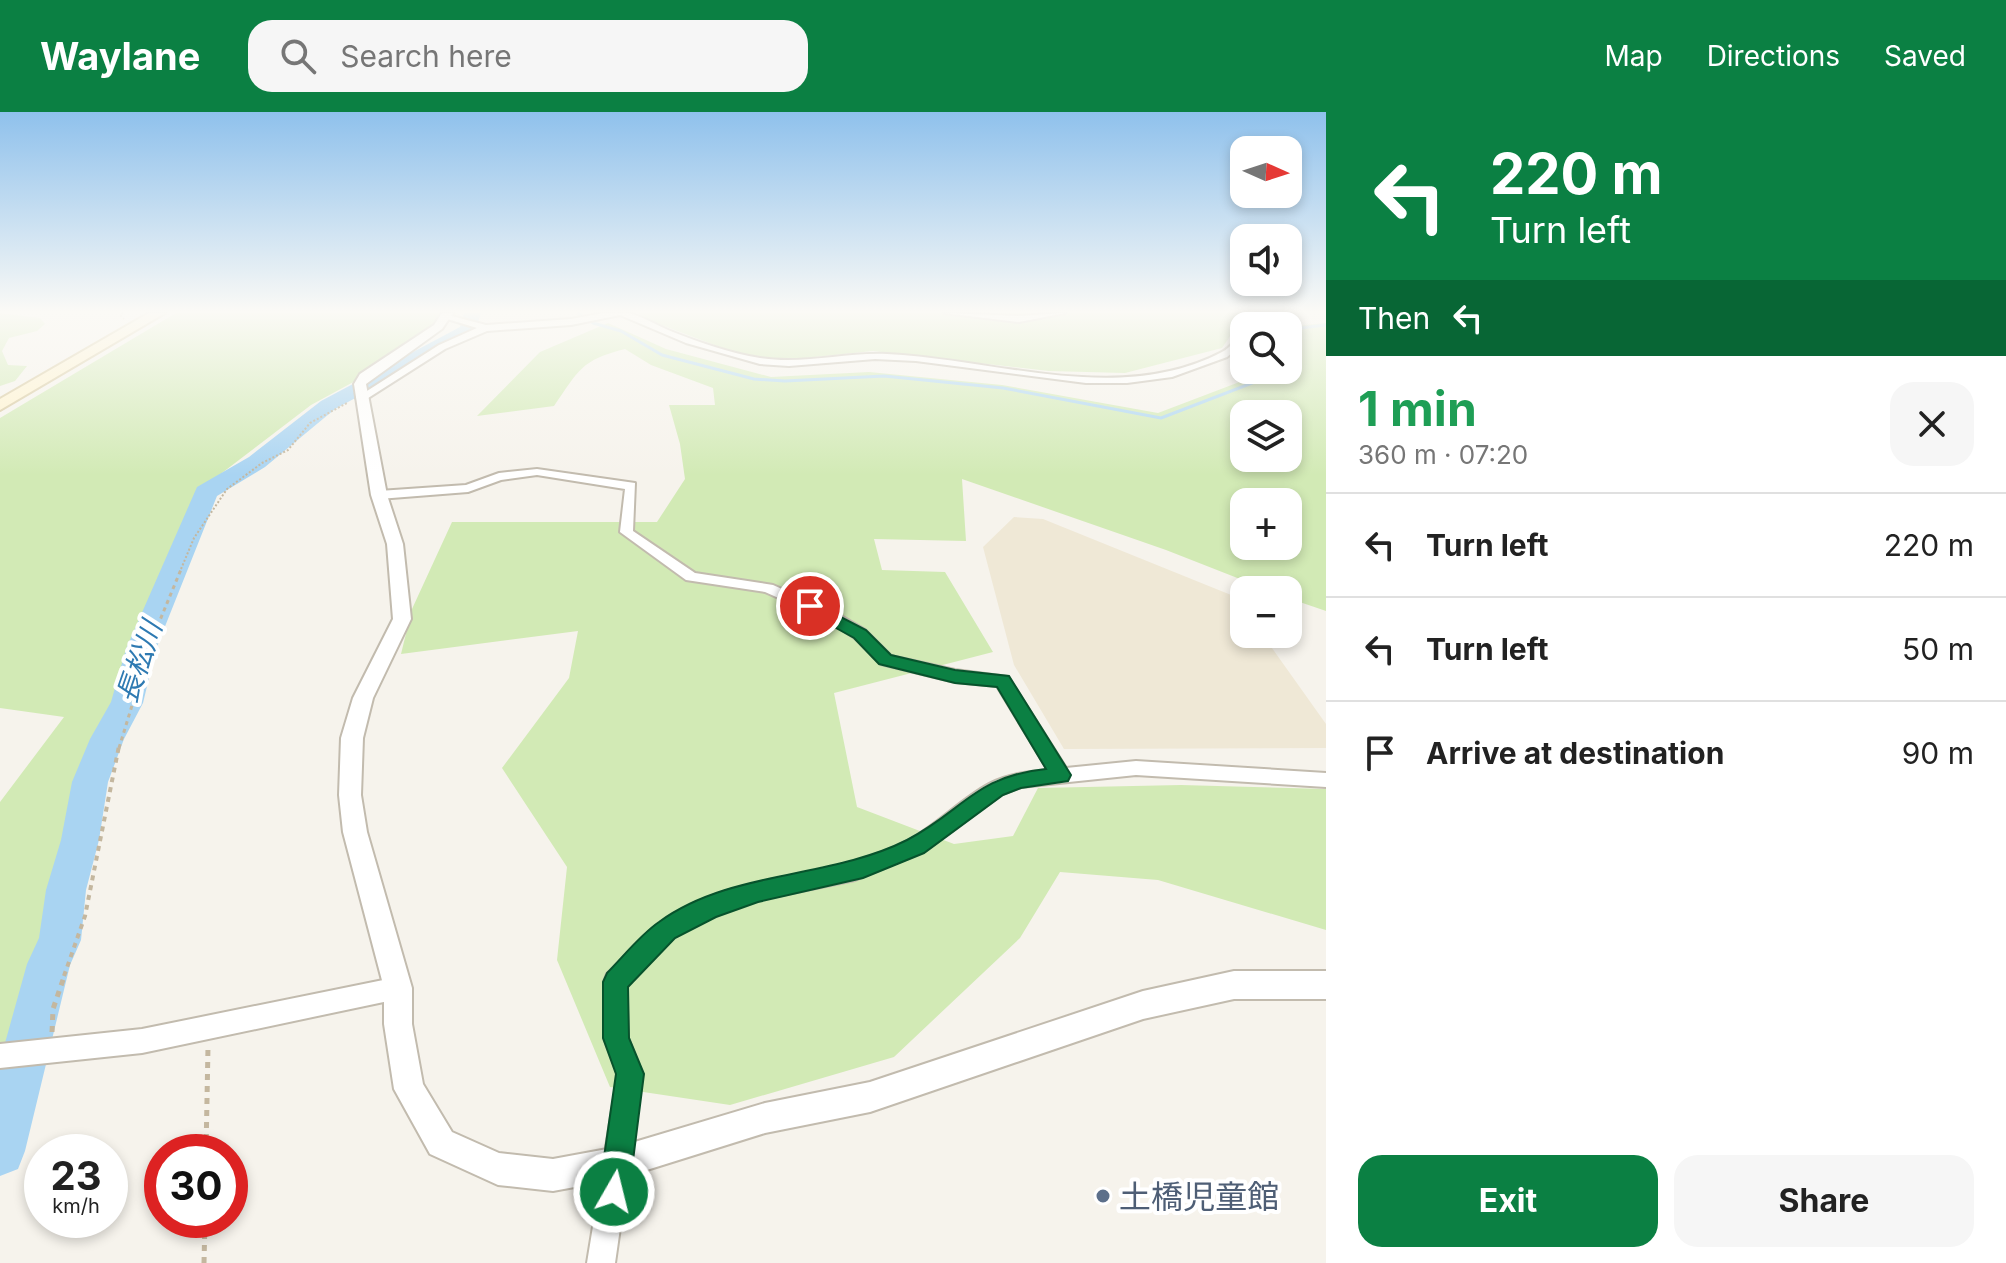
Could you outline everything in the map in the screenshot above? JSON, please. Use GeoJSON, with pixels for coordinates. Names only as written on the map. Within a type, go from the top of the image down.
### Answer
{"type":"FeatureCollection","features":[{"type":"Feature","properties":{"kind":"main road"},"geometry":{"type":"LineString","coordinates":[[0,405],[66,367]]}},
{"type":"Feature","properties":{"kind":"street"},"geometry":{"type":"LineString","coordinates":[[379,367],[364,377],[361,392],[379,495],[395,544],[402,619],[363,698],[352,738],[350,795],[355,832],[398,988],[398,1024],[409,1089],[441,1143],[498,1169],[553,1175],[618,1163],[765,1118],[870,1097],[1143,1005],[1234,985],[1326,985]]}},
{"type":"Feature","properties":{"kind":"street"},"geometry":{"type":"LineString","coordinates":[[361,392],[407,367]]}},
{"type":"Feature","properties":{"kind":"street"},"geometry":{"type":"LineString","coordinates":[[963,367],[1046,377],[1125,380],[1189,371],[1199,367]]}},
{"type":"Feature","properties":{"kind":"street"},"geometry":{"type":"LineString","coordinates":[[379,495],[468,488],[499,477],[537,472],[631,486],[626,532],[691,577],[768,588],[831,616],[860,634],[886,660],[955,676],[1002,681],[1061,775]]}},
{"type":"Feature","properties":{"kind":"street"},"geometry":{"type":"LineString","coordinates":[[601,1263],[630,1074],[616,1038],[615,982],[667,930],[709,908],[758,891],[855,871],[916,846],[996,789],[1020,780],[1136,768],[1326,780]]}},
{"type":"Feature","properties":{"kind":"street"},"geometry":{"type":"LineString","coordinates":[[0,1056],[47,1048],[142,1041],[398,988]]}},
{"type":"Feature","properties":{"kind":"path"},"geometry":{"type":"LineString","coordinates":[[47,1048],[53,1009],[85,916],[121,738],[153,637],[194,538],[227,489],[262,463],[288,450],[310,423],[361,392]]}},
{"type":"Feature","properties":{"kind":"path"},"geometry":{"type":"LineString","coordinates":[[206,1134],[208,1027]]}},
{"type":"Feature","properties":{"kind":"path"},"geometry":{"type":"LineString","coordinates":[[204,1263],[205,1238]]}},
{"type":"Feature","properties":{"kind":"shaded area"},"geometry":{"type":"Polygon","coordinates":[[[1014,517],[1043,519],[1230,595],[1230,648],[1272,648],[1326,724],[1326,748],[1064,749],[1014,665],[983,547],[1014,517]]]}},
{"type":"Feature","properties":{"kind":"green space"},"geometry":{"type":"Polygon","coordinates":[[[0,367],[26,367],[15,381],[0,386],[0,367]]]}},
{"type":"Feature","properties":{"kind":"green space"},"geometry":{"type":"Polygon","coordinates":[[[86,367],[381,367],[311,405],[197,492],[113,710],[34,967],[0,1062],[0,802],[64,717],[0,708],[0,418],[86,367]]]}},
{"type":"Feature","properties":{"kind":"green space"},"geometry":{"type":"Polygon","coordinates":[[[526,367],[584,367],[554,406],[477,416],[526,367]]]}},
{"type":"Feature","properties":{"kind":"green space"},"geometry":{"type":"Polygon","coordinates":[[[656,367],[732,367],[771,377],[869,372],[1002,385],[1158,413],[1234,384],[1302,384],[1302,367],[1326,367],[1326,611],[1302,603],[1302,576],[1232,576],[962,479],[966,541],[874,539],[882,570],[945,572],[993,652],[834,693],[857,807],[954,844],[1013,836],[1038,788],[1181,785],[1326,789],[1326,930],[1158,880],[1060,872],[1020,938],[894,1057],[730,1105],[610,1087],[557,960],[567,867],[502,768],[569,678],[578,631],[401,654],[412,609],[452,522],[657,522],[685,479],[680,444],[669,405],[715,405],[713,388],[656,367]]]}},
{"type":"Feature","properties":{"kind":"green space"},"geometry":{"type":"Polygon","coordinates":[[[1011,367],[1149,367],[1125,373],[1049,371],[1011,367]]]}},
{"type":"Feature","properties":{"kind":"waterway","name":"長松川"},"geometry":{"type":"LineString","coordinates":[[0,1151],[49,964],[60,940],[66,890],[80,840],[90,782],[107,739],[127,703],[141,649],[198,518],[206,492],[257,462],[328,405],[399,367]]}},
{"type":"Feature","properties":{"kind":"waterway"},"geometry":{"type":"LineString","coordinates":[[707,367],[754,379],[785,381],[884,376],[1003,388],[1161,418],[1250,384]]}},
{"type":"Feature","properties":{"kind":"place","name":"土橋児童館"},"geometry":{"type":"Point","coordinates":[1103,1196]}},
{"type":"Feature","properties":{"kind":"route"},"geometry":{"type":"LineString","coordinates":[[614,1192],[630,1074],[616,1038],[615,982],[667,930],[709,908],[758,891],[855,871],[916,846],[996,789],[1020,780],[1061,775],[1002,681],[955,676],[886,660],[860,634],[810,606]]}}]}
